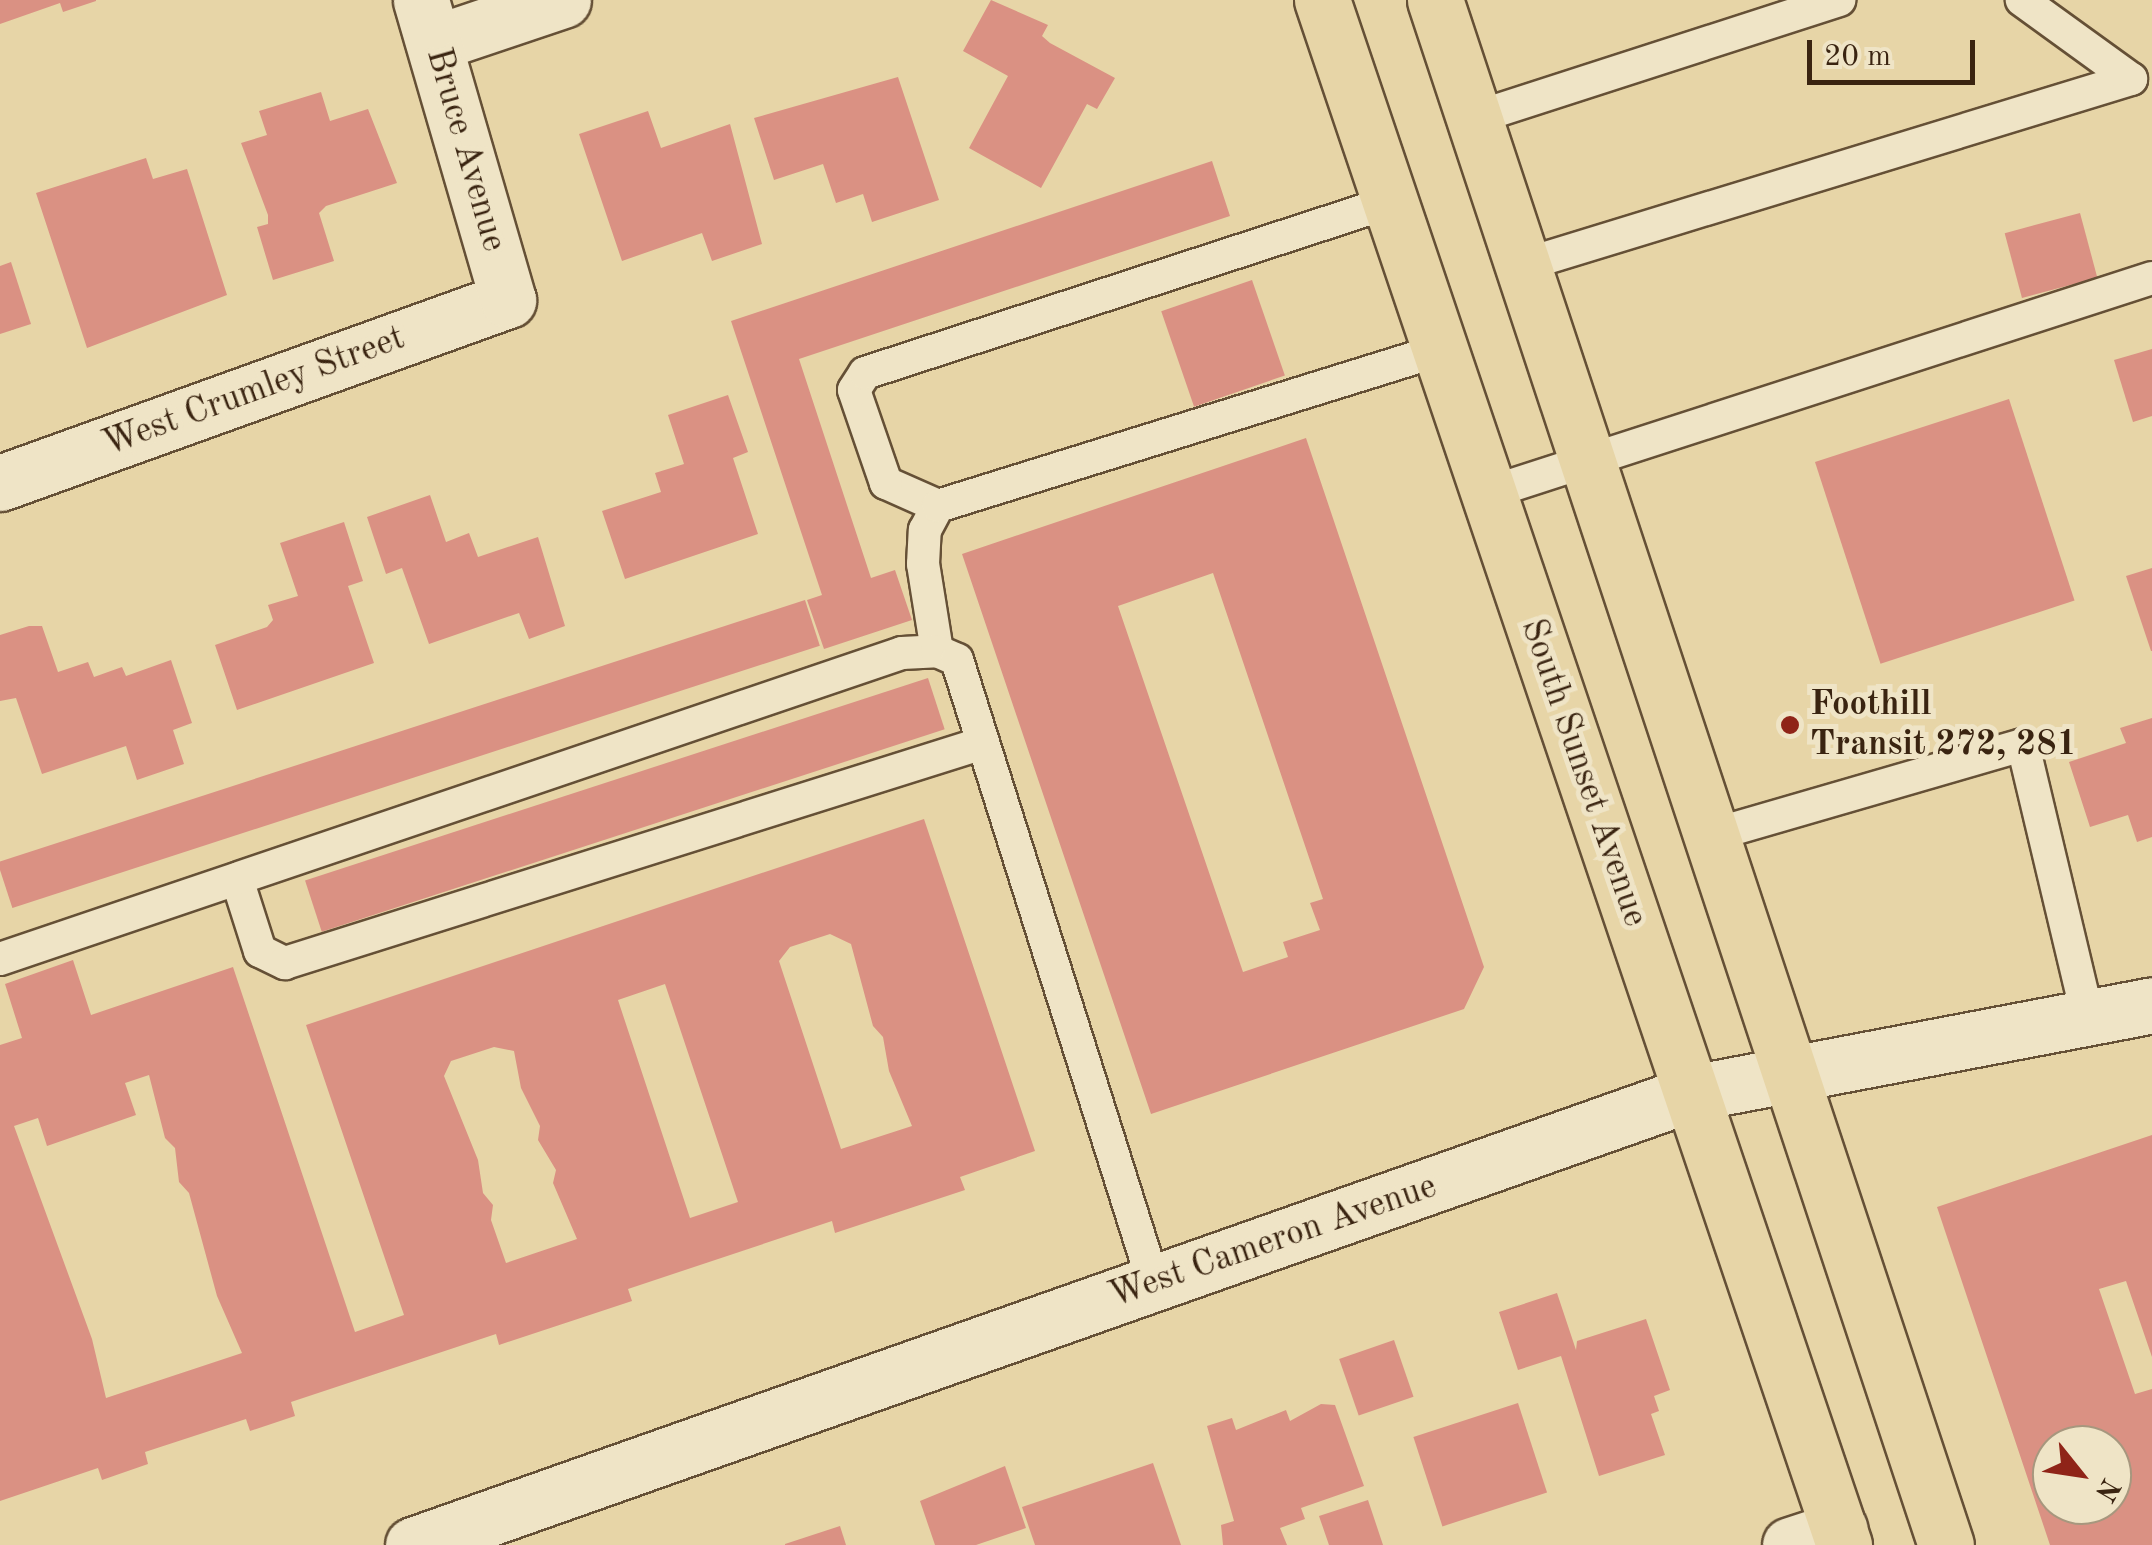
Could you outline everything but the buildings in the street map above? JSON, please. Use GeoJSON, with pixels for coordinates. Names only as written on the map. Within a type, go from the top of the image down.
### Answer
{"type":"FeatureCollection","features":[{"type":"Feature","properties":{"kind":"main road","name":"South Sunset Avenue"},"geometry":{"type":"LineString","coordinates":[[1322,0],[1692,1094],[1824,1540]]}},
{"type":"Feature","properties":{"kind":"main road"},"geometry":{"type":"LineString","coordinates":[[1435,0],[1946,1545]]}},
{"type":"Feature","properties":{"kind":"street"},"geometry":{"type":"LineString","coordinates":[[428,21],[563,0]]}},
{"type":"Feature","properties":{"kind":"street","name":"Bruce Avenue"},"geometry":{"type":"LineString","coordinates":[[428,21],[508,300]]}},
{"type":"Feature","properties":{"kind":"street","name":"West Crumley Street"},"geometry":{"type":"LineString","coordinates":[[0,484],[508,300]]}},
{"type":"Feature","properties":{"kind":"street","name":"West Cameron Avenue"},"geometry":{"type":"LineString","coordinates":[[413,1545],[1692,1094],[2152,1005]]}},
{"type":"Feature","properties":{"kind":"lane"},"geometry":{"type":"LineString","coordinates":[[1474,118],[1839,0]]}},
{"type":"Feature","properties":{"kind":"lane"},"geometry":{"type":"LineString","coordinates":[[2022,0],[2142,77]]}},
{"type":"Feature","properties":{"kind":"lane"},"geometry":{"type":"LineString","coordinates":[[1523,265],[2142,77]]}},
{"type":"Feature","properties":{"kind":"lane"},"geometry":{"type":"LineString","coordinates":[[1390,202],[875,366],[854,390],[886,484],[938,506],[1440,350]]}},
{"type":"Feature","properties":{"kind":"lane"},"geometry":{"type":"LineString","coordinates":[[1488,492],[2152,278]]}},
{"type":"Feature","properties":{"kind":"lane"},"geometry":{"type":"LineString","coordinates":[[937,651],[923,564],[924,530],[938,506]]}},
{"type":"Feature","properties":{"kind":"lane"},"geometry":{"type":"LineString","coordinates":[[0,959],[902,653],[937,651],[957,660],[1154,1284]]}},
{"type":"Feature","properties":{"kind":"lane"},"geometry":{"type":"LineString","coordinates":[[237,879],[260,951],[285,964],[982,743]]}},
{"type":"Feature","properties":{"kind":"lane"},"geometry":{"type":"LineString","coordinates":[[1710,836],[2022,744],[2088,1017]]}},
{"type":"Feature","properties":{"kind":"place","name":"Foothill Transit 272, 281"},"geometry":{"type":"Point","coordinates":[1790,725]}}]}
